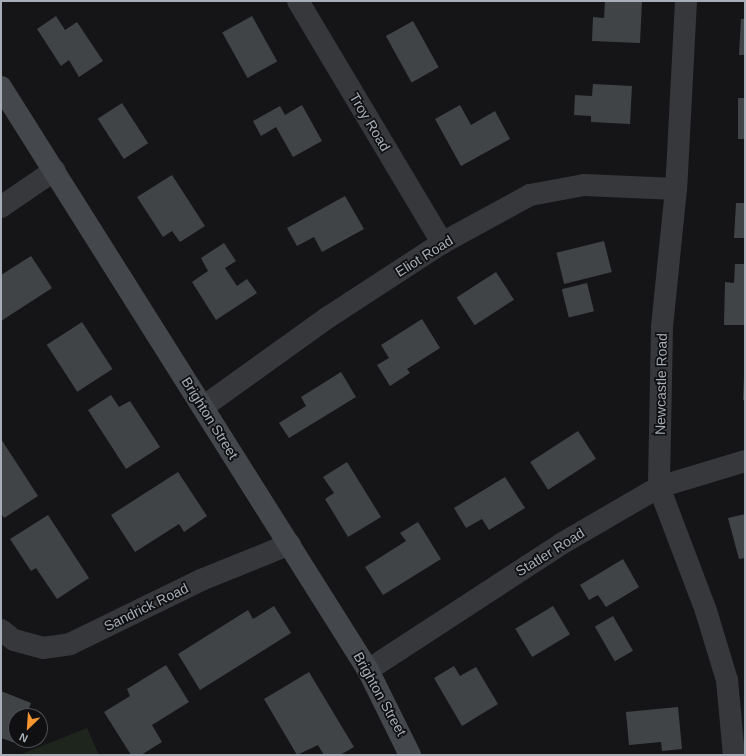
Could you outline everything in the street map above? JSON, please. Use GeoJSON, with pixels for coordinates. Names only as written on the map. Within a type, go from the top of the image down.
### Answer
{"type":"FeatureCollection","features":[{"type":"Feature","properties":{"kind":"main road","name":"Brighton Street"},"geometry":{"type":"LineString","coordinates":[[1,87],[55,170],[368,670],[410,755]]}},
{"type":"Feature","properties":{"kind":"street","name":"Troy Road"},"geometry":{"type":"LineString","coordinates":[[298,1],[442,244]]}},
{"type":"Feature","properties":{"kind":"street","name":"Newcastle Road"},"geometry":{"type":"LineString","coordinates":[[686,1],[676,189],[662,328],[659,487],[706,611],[727,680],[734,755]]}},
{"type":"Feature","properties":{"kind":"street"},"geometry":{"type":"LineString","coordinates":[[1,207],[55,170]]}},
{"type":"Feature","properties":{"kind":"street","name":"Eliot Road"},"geometry":{"type":"LineString","coordinates":[[203,407],[327,318],[442,244],[530,195],[584,185],[676,189]]}},
{"type":"Feature","properties":{"kind":"street","name":"Statler Road"},"geometry":{"type":"LineString","coordinates":[[368,670],[561,544],[659,487],[745,462]]}},
{"type":"Feature","properties":{"kind":"street","name":"Sandrick Road"},"geometry":{"type":"LineString","coordinates":[[1,630],[14,640],[43,648],[70,644],[202,580],[290,544]]}},
{"type":"Feature","properties":{"kind":"shaded area"},"geometry":{"type":"Polygon","coordinates":[[[87,728],[99,755],[19,755],[37,748],[48,748],[48,743],[87,728]]]}},
{"type":"Feature","properties":{"kind":"building"},"geometry":{"type":"Polygon","coordinates":[[[605,1],[642,1],[640,43],[592,41],[593,17],[604,18],[605,1]]]}},
{"type":"Feature","properties":{"kind":"building"},"geometry":{"type":"Polygon","coordinates":[[[56,16],[65,30],[77,22],[103,61],[79,77],[69,60],[61,66],[37,29],[56,16]]]}},
{"type":"Feature","properties":{"kind":"building"},"geometry":{"type":"Polygon","coordinates":[[[252,16],[277,61],[247,78],[222,32],[252,16]]]}},
{"type":"Feature","properties":{"kind":"building"},"geometry":{"type":"Polygon","coordinates":[[[741,19],[745,19],[745,55],[739,55],[741,19]]]}},
{"type":"Feature","properties":{"kind":"building"},"geometry":{"type":"Polygon","coordinates":[[[413,21],[439,67],[412,82],[386,36],[413,21]]]}},
{"type":"Feature","properties":{"kind":"building"},"geometry":{"type":"Polygon","coordinates":[[[593,84],[632,86],[630,124],[591,122],[591,116],[574,115],[575,95],[592,96],[593,84]]]}},
{"type":"Feature","properties":{"kind":"building"},"geometry":{"type":"Polygon","coordinates":[[[738,98],[745,98],[745,139],[738,139],[738,98]]]}},
{"type":"Feature","properties":{"kind":"building"},"geometry":{"type":"Polygon","coordinates":[[[122,103],[148,143],[124,159],[98,119],[122,103]]]}},
{"type":"Feature","properties":{"kind":"building"},"geometry":{"type":"Polygon","coordinates":[[[302,105],[322,141],[293,157],[276,127],[261,136],[253,121],[280,106],[285,115],[302,105]]]}},
{"type":"Feature","properties":{"kind":"building"},"geometry":{"type":"Polygon","coordinates":[[[460,105],[471,125],[495,111],[510,139],[461,166],[435,119],[460,105]]]}},
{"type":"Feature","properties":{"kind":"building"},"geometry":{"type":"Polygon","coordinates":[[[172,175],[205,226],[180,242],[172,231],[163,237],[137,197],[172,175]]]}},
{"type":"Feature","properties":{"kind":"building"},"geometry":{"type":"Polygon","coordinates":[[[345,196],[364,229],[322,252],[314,237],[297,246],[287,228],[345,196]]]}},
{"type":"Feature","properties":{"kind":"building"},"geometry":{"type":"Polygon","coordinates":[[[736,203],[745,203],[745,238],[734,238],[736,203]]]}},
{"type":"Feature","properties":{"kind":"building"},"geometry":{"type":"Polygon","coordinates":[[[604,241],[612,272],[564,284],[556,253],[604,241]]]}},
{"type":"Feature","properties":{"kind":"building"},"geometry":{"type":"Polygon","coordinates":[[[224,243],[236,261],[225,268],[237,286],[247,279],[257,293],[216,320],[192,282],[208,271],[201,258],[224,243]]]}},
{"type":"Feature","properties":{"kind":"building"},"geometry":{"type":"Polygon","coordinates":[[[31,256],[52,288],[1,321],[1,275],[31,256]]]}},
{"type":"Feature","properties":{"kind":"building"},"geometry":{"type":"Polygon","coordinates":[[[735,264],[745,264],[745,325],[724,325],[725,282],[734,283],[735,264]]]}},
{"type":"Feature","properties":{"kind":"building"},"geometry":{"type":"Polygon","coordinates":[[[496,272],[514,300],[475,325],[457,298],[496,272]]]}},
{"type":"Feature","properties":{"kind":"building"},"geometry":{"type":"Polygon","coordinates":[[[587,283],[594,311],[569,317],[562,289],[587,283]]]}},
{"type":"Feature","properties":{"kind":"building"},"geometry":{"type":"Polygon","coordinates":[[[422,319],[440,348],[407,369],[410,373],[390,386],[377,365],[389,358],[381,345],[422,319]]]}},
{"type":"Feature","properties":{"kind":"building"},"geometry":{"type":"Polygon","coordinates":[[[82,322],[112,369],[77,392],[47,345],[82,322]]]}},
{"type":"Feature","properties":{"kind":"building"},"geometry":{"type":"Polygon","coordinates":[[[341,372],[356,397],[289,438],[279,423],[306,406],[301,397],[341,372]]]}},
{"type":"Feature","properties":{"kind":"building"},"geometry":{"type":"Polygon","coordinates":[[[744,376],[745,400],[743,400],[744,376]]]}},
{"type":"Feature","properties":{"kind":"building"},"geometry":{"type":"Polygon","coordinates":[[[111,395],[119,407],[130,401],[160,447],[126,469],[88,410],[111,395]]]}},
{"type":"Feature","properties":{"kind":"building"},"geometry":{"type":"Polygon","coordinates":[[[578,431],[596,459],[548,490],[530,462],[578,431]]]}},
{"type":"Feature","properties":{"kind":"building"},"geometry":{"type":"Polygon","coordinates":[[[1,439],[38,496],[4,518],[1,513],[1,439]]]}},
{"type":"Feature","properties":{"kind":"building"},"geometry":{"type":"Polygon","coordinates":[[[347,462],[381,517],[348,537],[325,499],[334,493],[323,477],[347,462]]]}},
{"type":"Feature","properties":{"kind":"building"},"geometry":{"type":"Polygon","coordinates":[[[178,472],[207,516],[184,532],[179,524],[135,552],[111,515],[178,472]]]}},
{"type":"Feature","properties":{"kind":"building"},"geometry":{"type":"Polygon","coordinates":[[[505,477],[525,508],[489,530],[482,519],[466,528],[454,508],[505,477]]]}},
{"type":"Feature","properties":{"kind":"building"},"geometry":{"type":"Polygon","coordinates":[[[745,514],[745,558],[739,559],[728,518],[745,514]]]}},
{"type":"Feature","properties":{"kind":"building"},"geometry":{"type":"Polygon","coordinates":[[[48,515],[89,578],[57,599],[36,568],[31,571],[10,539],[48,515]]]}},
{"type":"Feature","properties":{"kind":"building"},"geometry":{"type":"Polygon","coordinates":[[[418,522],[441,559],[383,595],[365,567],[406,541],[400,533],[418,522]]]}},
{"type":"Feature","properties":{"kind":"building"},"geometry":{"type":"Polygon","coordinates":[[[623,559],[639,587],[606,607],[598,595],[589,600],[580,585],[623,559]]]}},
{"type":"Feature","properties":{"kind":"building"},"geometry":{"type":"Polygon","coordinates":[[[274,606],[291,633],[200,690],[178,654],[248,610],[253,619],[274,606]]]}},
{"type":"Feature","properties":{"kind":"building"},"geometry":{"type":"Polygon","coordinates":[[[553,606],[570,634],[532,657],[515,629],[553,606]]]}},
{"type":"Feature","properties":{"kind":"building"},"geometry":{"type":"Polygon","coordinates":[[[613,616],[633,651],[615,661],[595,626],[613,616]]]}},
{"type":"Feature","properties":{"kind":"building"},"geometry":{"type":"Polygon","coordinates":[[[166,665],[189,702],[152,725],[162,742],[141,755],[131,755],[104,712],[130,696],[127,689],[166,665]]]}},
{"type":"Feature","properties":{"kind":"building"},"geometry":{"type":"Polygon","coordinates":[[[454,666],[460,676],[476,667],[498,704],[462,726],[434,678],[454,666]]]}},
{"type":"Feature","properties":{"kind":"building"},"geometry":{"type":"Polygon","coordinates":[[[309,672],[354,747],[340,755],[324,755],[318,745],[297,755],[264,699],[309,672]]]}},
{"type":"Feature","properties":{"kind":"building"},"geometry":{"type":"Polygon","coordinates":[[[1,691],[31,703],[29,708],[8,708],[8,740],[1,738],[1,691]]]}},
{"type":"Feature","properties":{"kind":"building"},"geometry":{"type":"Polygon","coordinates":[[[678,707],[682,749],[662,751],[661,742],[629,745],[626,712],[678,707]]]}}]}
